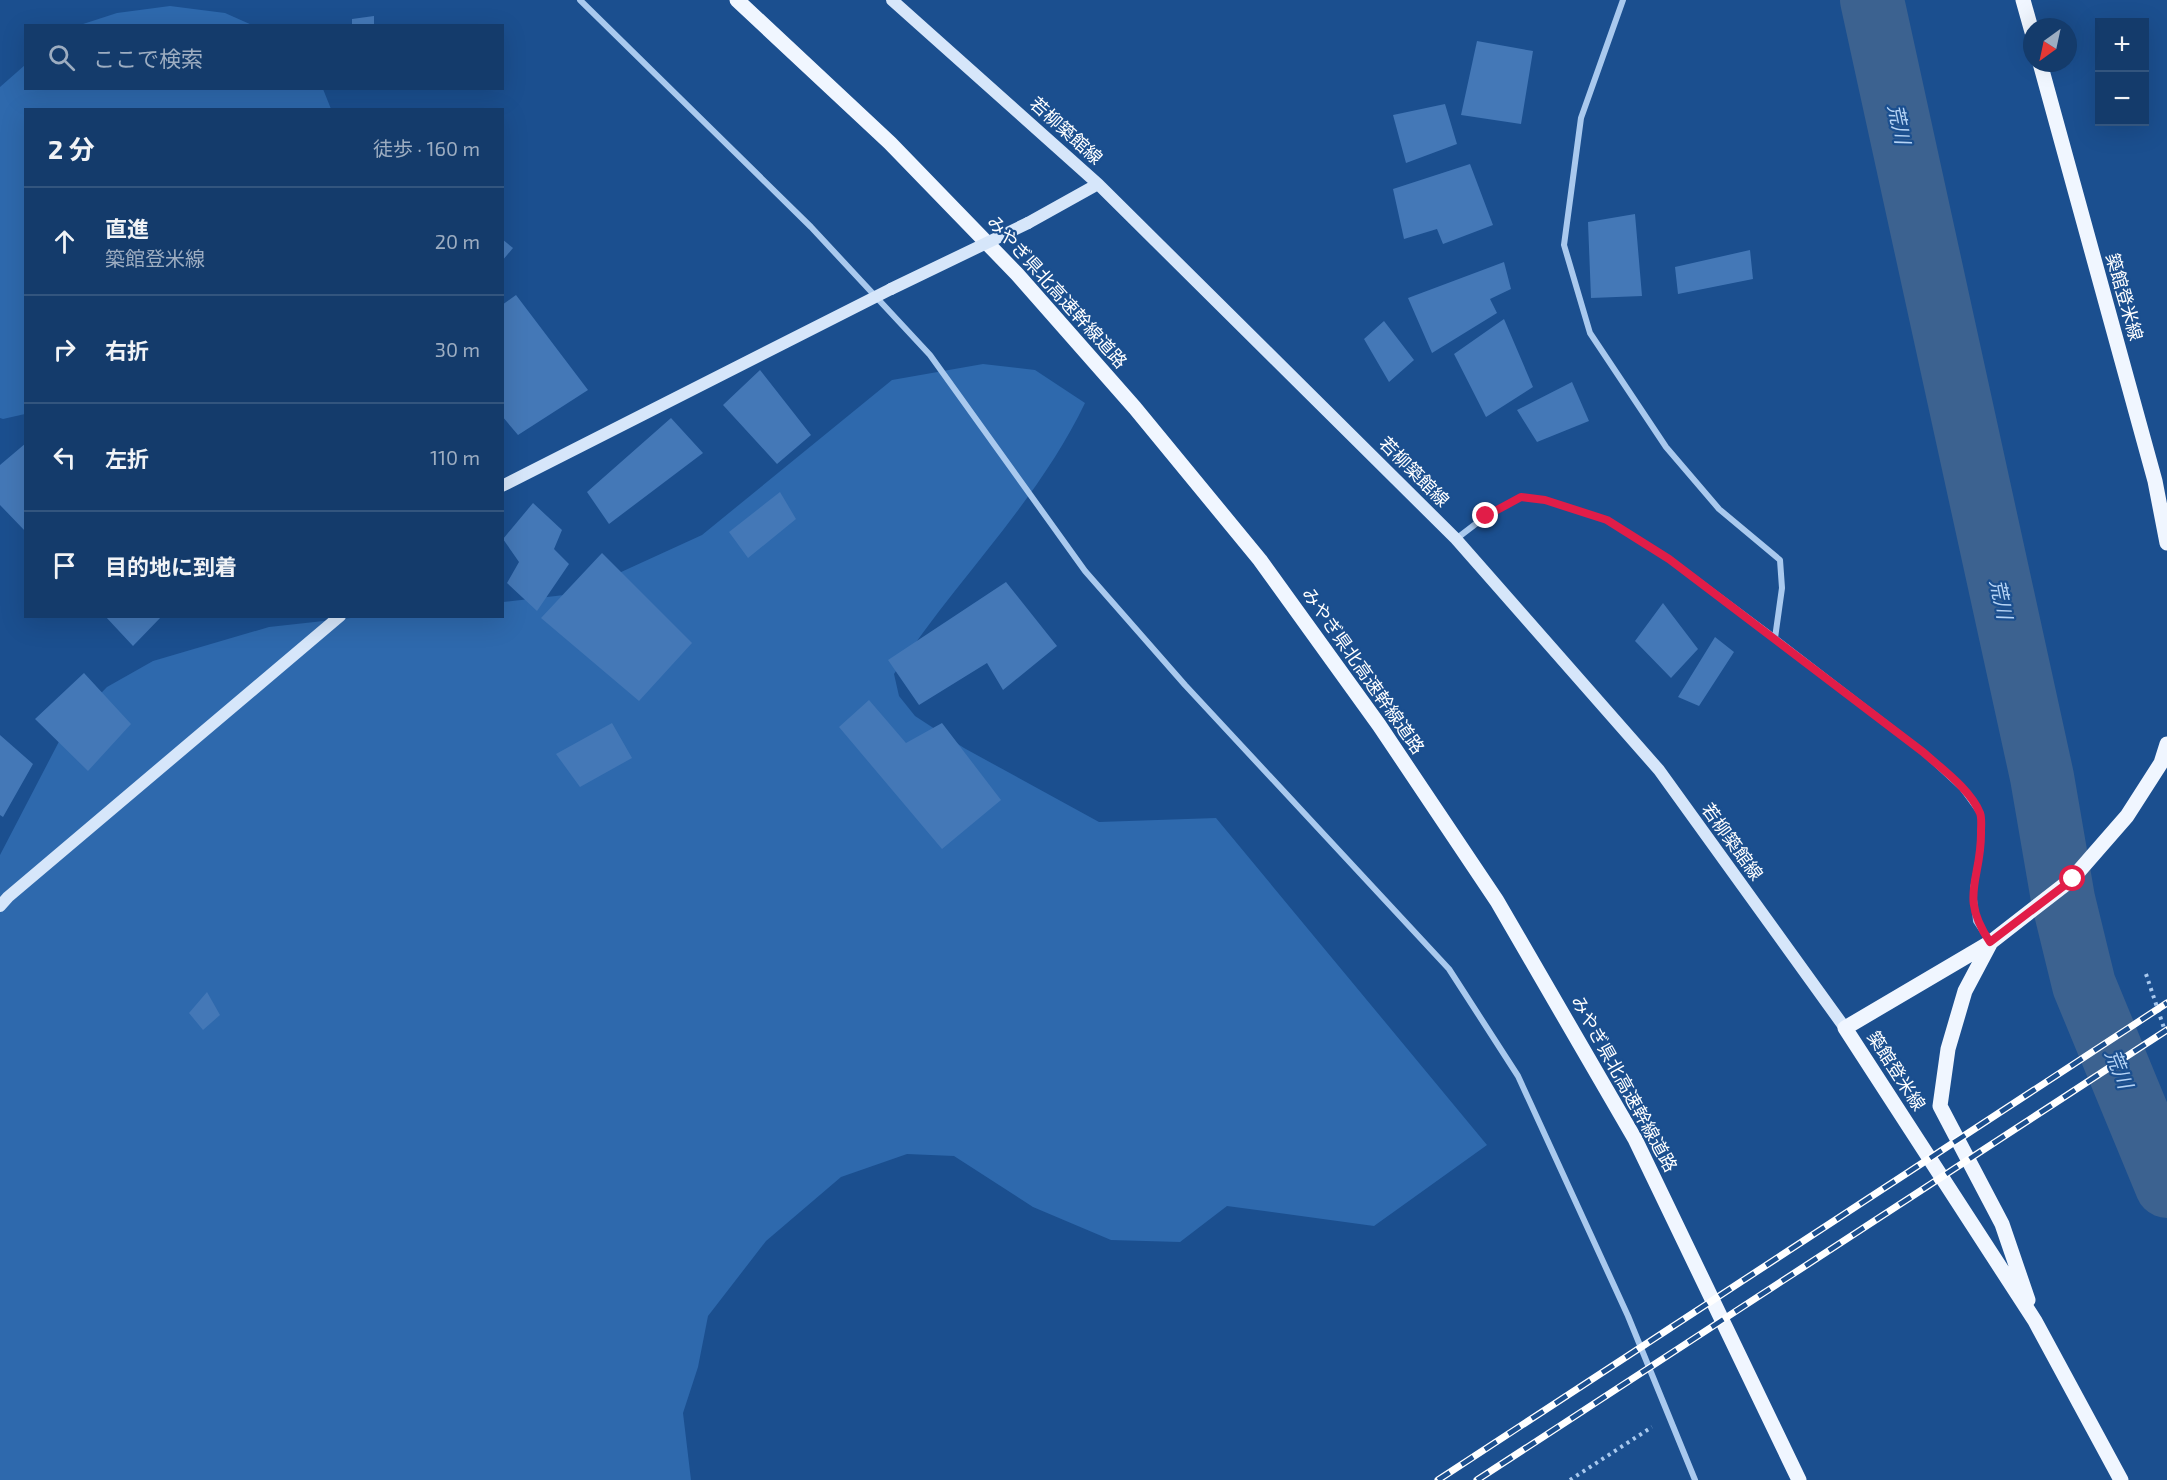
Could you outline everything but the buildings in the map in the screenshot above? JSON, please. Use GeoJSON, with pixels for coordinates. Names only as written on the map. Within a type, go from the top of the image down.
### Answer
{"type":"FeatureCollection","features":[{"type":"Feature","properties":{"kind":"main road","name":"みやぎ県北高速幹線道路"},"geometry":{"type":"LineString","coordinates":[[736,0],[890,143],[1017,274],[1135,408],[1260,560],[1379,725],[1497,901],[1635,1139],[1799,1480]]}},
{"type":"Feature","properties":{"kind":"main road","name":"若柳築館線"},"geometry":{"type":"LineString","coordinates":[[892,0],[1098,184],[1456,539],[1659,770],[1845,1028]]}},
{"type":"Feature","properties":{"kind":"main road"},"geometry":{"type":"LineString","coordinates":[[2024,0],[2028,18]]}},
{"type":"Feature","properties":{"kind":"main road","name":"築館登米線"},"geometry":{"type":"LineString","coordinates":[[2043,72],[2158,480],[2167,543]]}},
{"type":"Feature","properties":{"kind":"main road"},"geometry":{"type":"LineString","coordinates":[[504,485],[1028,223],[1098,184]]}},
{"type":"Feature","properties":{"kind":"main road"},"geometry":{"type":"LineString","coordinates":[[0,906],[338,618]]}},
{"type":"Feature","properties":{"kind":"main road","name":"築館登米線"},"geometry":{"type":"LineString","coordinates":[[2121,1480],[2035,1321],[1845,1028],[2013,927],[2073,879],[2127,816],[2161,762],[2167,744]]}},
{"type":"Feature","properties":{"kind":"main road"},"geometry":{"type":"LineString","coordinates":[[1990,942],[1965,992],[1948,1049],[1940,1106],[2002,1224],[2035,1321]]}},
{"type":"Feature","properties":{"kind":"street"},"geometry":{"type":"LineString","coordinates":[[580,0],[812,227],[930,355],[1085,571],[1185,685],[1449,969],[1518,1076],[1628,1316],[1695,1480]]}},
{"type":"Feature","properties":{"kind":"street"},"geometry":{"type":"LineString","coordinates":[[1623,0],[1581,118],[1564,245],[1590,333],[1666,447],[1719,509],[1780,560],[1782,588],[1775,638]]}},
{"type":"Feature","properties":{"kind":"street"},"geometry":{"type":"LineString","coordinates":[[1456,539],[1486,516],[1521,497],[1545,500],[1607,520],[1669,559],[1775,638],[1923,752],[1962,788],[1981,814],[1981,846],[1972,889],[1976,921],[1990,942]]}},
{"type":"Feature","properties":{"kind":"path"},"geometry":{"type":"LineString","coordinates":[[2146,974],[2167,1037]]}},
{"type":"Feature","properties":{"kind":"path"},"geometry":{"type":"LineString","coordinates":[[1570,1480],[1669,1416]]}},
{"type":"Feature","properties":{"kind":"shaded area"},"geometry":{"type":"Polygon","coordinates":[[[170,6],[225,13],[250,24],[83,24],[117,13],[170,6]]]}},
{"type":"Feature","properties":{"kind":"shaded area"},"geometry":{"type":"Polygon","coordinates":[[[24,66],[24,90],[323,90],[331,108],[24,108],[24,414],[3,419],[0,418],[0,87],[24,66]]]}},
{"type":"Feature","properties":{"kind":"shaded area"},"geometry":{"type":"Polygon","coordinates":[[[983,364],[1035,370],[1085,403],[1066,440],[1020,508],[943,606],[894,674],[899,696],[915,716],[964,748],[1099,822],[1216,818],[1487,1145],[1374,1226],[1227,1206],[1180,1242],[1111,1240],[1033,1207],[954,1156],[907,1154],[841,1177],[766,1241],[708,1316],[698,1367],[683,1413],[691,1480],[0,1480],[0,855],[65,730],[107,687],[153,661],[269,627],[351,618],[504,618],[504,602],[573,594],[702,535],[892,380],[983,364]]]}},
{"type":"Feature","properties":{"kind":"waterway","name":"荒川"},"geometry":{"type":"LineString","coordinates":[[1872,0],[2042,777],[2063,899],[2084,985],[2167,1186]]}},
{"type":"Feature","properties":{"kind":"railway"},"geometry":{"type":"LineString","coordinates":[[1438,1480],[2167,1003]]}},
{"type":"Feature","properties":{"kind":"railway"},"geometry":{"type":"LineString","coordinates":[[1477,1480],[2167,1030]]}},
{"type":"Feature","properties":{"kind":"route"},"geometry":{"type":"LineString","coordinates":[[1486,516],[1521,497],[1545,500],[1607,520],[1669,559],[1923,752],[1962,788],[1981,814],[1981,846],[1972,889],[1976,921],[1990,942],[2013,927],[2073,879]]}}]}
